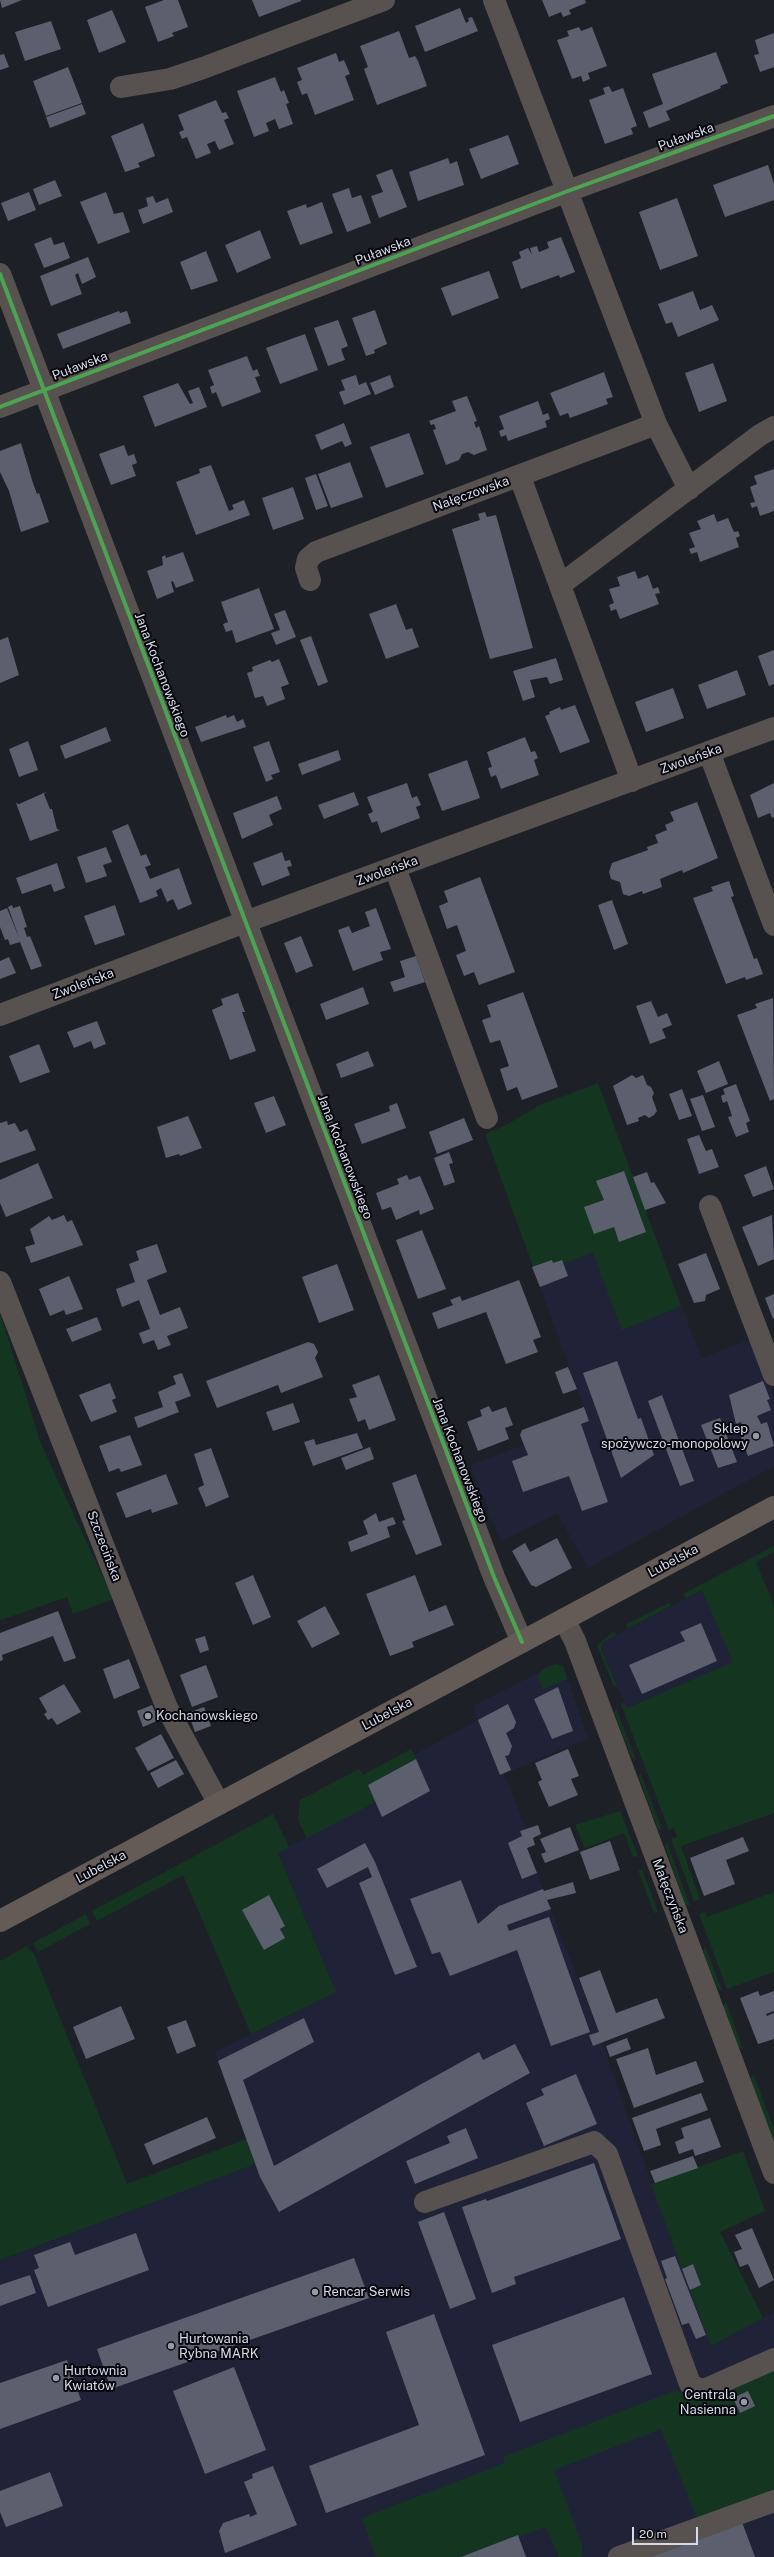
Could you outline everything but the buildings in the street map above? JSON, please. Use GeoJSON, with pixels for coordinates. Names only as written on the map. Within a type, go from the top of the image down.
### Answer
{"type":"FeatureCollection","features":[{"type":"Feature","properties":{"kind":"main road","name":"Lubelska"},"geometry":{"type":"LineString","coordinates":[[0,1921],[774,1507]]}},
{"type":"Feature","properties":{"kind":"street"},"geometry":{"type":"LineString","coordinates":[[121,87],[170,78],[196,70],[352,6],[384,0]]}},
{"type":"Feature","properties":{"kind":"street"},"geometry":{"type":"LineString","coordinates":[[494,0],[656,424],[689,489]]}},
{"type":"Feature","properties":{"kind":"street","name":"Puławska"},"geometry":{"type":"LineString","coordinates":[[0,407],[568,191],[774,116]]}},
{"type":"Feature","properties":{"kind":"street","name":"Jana Kochanowskiego"},"geometry":{"type":"LineString","coordinates":[[0,274],[496,1583],[522,1642]]}},
{"type":"Feature","properties":{"kind":"street","name":"Nałęczowska"},"geometry":{"type":"LineString","coordinates":[[310,580],[306,568],[308,559],[316,552],[520,477],[656,424]]}},
{"type":"Feature","properties":{"kind":"street"},"geometry":{"type":"LineString","coordinates":[[560,585],[760,435],[774,427]]}},
{"type":"Feature","properties":{"kind":"street"},"geometry":{"type":"LineString","coordinates":[[520,477],[632,781]]}},
{"type":"Feature","properties":{"kind":"street","name":"Zwoleńska"},"geometry":{"type":"LineString","coordinates":[[0,1016],[245,922],[774,728]]}},
{"type":"Feature","properties":{"kind":"street"},"geometry":{"type":"LineString","coordinates":[[709,752],[774,926]]}},
{"type":"Feature","properties":{"kind":"street"},"geometry":{"type":"LineString","coordinates":[[395,868],[487,1118]]}},
{"type":"Feature","properties":{"kind":"street"},"geometry":{"type":"LineString","coordinates":[[710,1206],[774,1375]]}},
{"type":"Feature","properties":{"kind":"street","name":"Szczecińska"},"geometry":{"type":"LineString","coordinates":[[0,1282],[167,1708],[219,1804]]}},
{"type":"Feature","properties":{"kind":"street","name":"Małęczyńska"},"geometry":{"type":"LineString","coordinates":[[564,1619],[576,1641],[774,2173]]}},
{"type":"Feature","properties":{"kind":"street"},"geometry":{"type":"LineString","coordinates":[[425,2202],[594,2142],[607,2154],[690,2384],[699,2389],[706,2389],[774,2359]]}},
{"type":"Feature","properties":{"kind":"street"},"geometry":{"type":"LineString","coordinates":[[619,2557],[774,2500]]}},
{"type":"Feature","properties":{"kind":"shaded area"},"geometry":{"type":"Polygon","coordinates":[[[598,1083],[701,1358],[752,1339],[774,1395],[774,1466],[588,1568],[557,1513],[501,1541],[470,1465],[589,1421],[536,1275],[598,1083]]]}},
{"type":"Feature","properties":{"kind":"shaded area"},"geometry":{"type":"Polygon","coordinates":[[[702,1590],[734,1662],[627,1708],[601,1649],[603,1642],[702,1590]]]}},
{"type":"Feature","properties":{"kind":"shaded area"},"geometry":{"type":"Polygon","coordinates":[[[555,1664],[563,1666],[588,1738],[504,1774],[526,1829],[520,1831],[599,2032],[627,2115],[711,2345],[774,2312],[774,2557],[0,2557],[0,2260],[253,2165],[254,2161],[215,2052],[336,1992],[278,1852],[375,1802],[368,1785],[411,1749],[414,1755],[478,1720],[473,1706],[555,1664]],[[507,1925],[450,1976],[516,1950],[507,1925]]]}},
{"type":"Feature","properties":{"kind":"green space"},"geometry":{"type":"Polygon","coordinates":[[[598,1083],[681,1306],[622,1330],[593,1252],[536,1275],[485,1134],[506,1125],[540,1105],[598,1083]]]}},
{"type":"Feature","properties":{"kind":"green space"},"geometry":{"type":"Polygon","coordinates":[[[0,1313],[41,1444],[113,1599],[73,1614],[67,1597],[1,1620],[0,1617],[0,1313]]]}},
{"type":"Feature","properties":{"kind":"green space"},"geometry":{"type":"Polygon","coordinates":[[[774,1546],[774,1552],[756,1562],[774,1606],[774,1813],[681,1846],[700,1899],[694,1901],[671,1839],[677,1837],[674,1828],[669,1830],[621,1704],[624,1702],[627,1708],[733,1662],[702,1590],[686,1598],[683,1594],[774,1546]]]}},
{"type":"Feature","properties":{"kind":"green space"},"geometry":{"type":"Polygon","coordinates":[[[669,1603],[671,1606],[627,1629],[627,1624],[669,1603]]]}},
{"type":"Feature","properties":{"kind":"green space"},"geometry":{"type":"Polygon","coordinates":[[[614,1631],[616,1635],[603,1642],[601,1649],[617,1686],[614,1687],[597,1645],[614,1631]]]}},
{"type":"Feature","properties":{"kind":"green space"},"geometry":{"type":"Polygon","coordinates":[[[555,1664],[563,1666],[567,1679],[543,1689],[538,1677],[543,1669],[555,1664]]]}},
{"type":"Feature","properties":{"kind":"green space"},"geometry":{"type":"Polygon","coordinates":[[[616,1708],[636,1760],[632,1758],[614,1712],[616,1708]]]}},
{"type":"Feature","properties":{"kind":"green space"},"geometry":{"type":"Polygon","coordinates":[[[411,1749],[416,1759],[368,1785],[376,1802],[307,1838],[298,1820],[300,1800],[359,1769],[363,1775],[411,1749]]]}},
{"type":"Feature","properties":{"kind":"green space"},"geometry":{"type":"Polygon","coordinates":[[[641,1773],[662,1830],[658,1829],[639,1777],[641,1773]]]}},
{"type":"Feature","properties":{"kind":"green space"},"geometry":{"type":"Polygon","coordinates":[[[620,1811],[638,1856],[633,1857],[624,1833],[585,1848],[575,1825],[620,1811]]]}},
{"type":"Feature","properties":{"kind":"green space"},"geometry":{"type":"Polygon","coordinates":[[[273,1814],[289,1847],[278,1853],[336,1992],[251,2034],[183,1875],[97,1921],[92,1911],[273,1814]]]}},
{"type":"Feature","properties":{"kind":"green space"},"geometry":{"type":"Polygon","coordinates":[[[667,1842],[690,1906],[685,1904],[665,1846],[667,1842]]]}},
{"type":"Feature","properties":{"kind":"green space"},"geometry":{"type":"Polygon","coordinates":[[[642,1869],[658,1912],[654,1913],[638,1870],[642,1869]]]}},
{"type":"Feature","properties":{"kind":"green space"},"geometry":{"type":"Polygon","coordinates":[[[774,1892],[774,1972],[727,1989],[699,1914],[705,1912],[707,1917],[774,1892]]]}},
{"type":"Feature","properties":{"kind":"green space"},"geometry":{"type":"Polygon","coordinates":[[[86,1914],[90,1924],[38,1952],[33,1943],[86,1914]]]}},
{"type":"Feature","properties":{"kind":"green space"},"geometry":{"type":"Polygon","coordinates":[[[27,1946],[34,1954],[127,2184],[246,2139],[254,2161],[253,2165],[0,2260],[0,1961],[27,1946]]]}},
{"type":"Feature","properties":{"kind":"green space"},"geometry":{"type":"Polygon","coordinates":[[[705,1946],[722,1991],[717,1988],[703,1951],[705,1946]]]}},
{"type":"Feature","properties":{"kind":"green space"},"geometry":{"type":"Polygon","coordinates":[[[726,2002],[743,2049],[738,2047],[723,2006],[726,2002]]]}},
{"type":"Feature","properties":{"kind":"green space"},"geometry":{"type":"Polygon","coordinates":[[[754,2075],[774,2129],[774,2141],[750,2079],[754,2075]]]}},
{"type":"Feature","properties":{"kind":"green space"},"geometry":{"type":"Polygon","coordinates":[[[743,2151],[765,2211],[720,2232],[763,2318],[711,2346],[690,2290],[701,2285],[693,2264],[682,2269],[651,2184],[743,2151]]]}},
{"type":"Feature","properties":{"kind":"green space"},"geometry":{"type":"Polygon","coordinates":[[[774,2370],[774,2491],[697,2518],[661,2429],[554,2470],[582,2545],[583,2552],[581,2557],[559,2557],[546,2527],[461,2557],[376,2557],[362,2518],[505,2463],[503,2457],[674,2391],[707,2401],[774,2370]]]}},
{"type":"Feature","properties":{"kind":"cycle path"},"geometry":{"type":"LineString","coordinates":[[0,407],[568,191],[774,116]]}},
{"type":"Feature","properties":{"kind":"cycle path"},"geometry":{"type":"LineString","coordinates":[[0,274],[494,1577],[522,1642]]}},
{"type":"Feature","properties":{"kind":"place","name":"Sklep spożywczo-monopolowy"},"geometry":{"type":"Point","coordinates":[756,1436]}},
{"type":"Feature","properties":{"kind":"place","name":"Kochanowskiego"},"geometry":{"type":"Point","coordinates":[148,1716]}},
{"type":"Feature","properties":{"kind":"place","name":"Rencar Serwis"},"geometry":{"type":"Point","coordinates":[315,2292]}},
{"type":"Feature","properties":{"kind":"place","name":"Hurtowania Rybna MARK"},"geometry":{"type":"Point","coordinates":[171,2346]}},
{"type":"Feature","properties":{"kind":"place","name":"Hurtownia Kwiatów"},"geometry":{"type":"Point","coordinates":[56,2378]}},
{"type":"Feature","properties":{"kind":"place","name":"Centrala Nasienna"},"geometry":{"type":"Point","coordinates":[744,2402]}}]}
